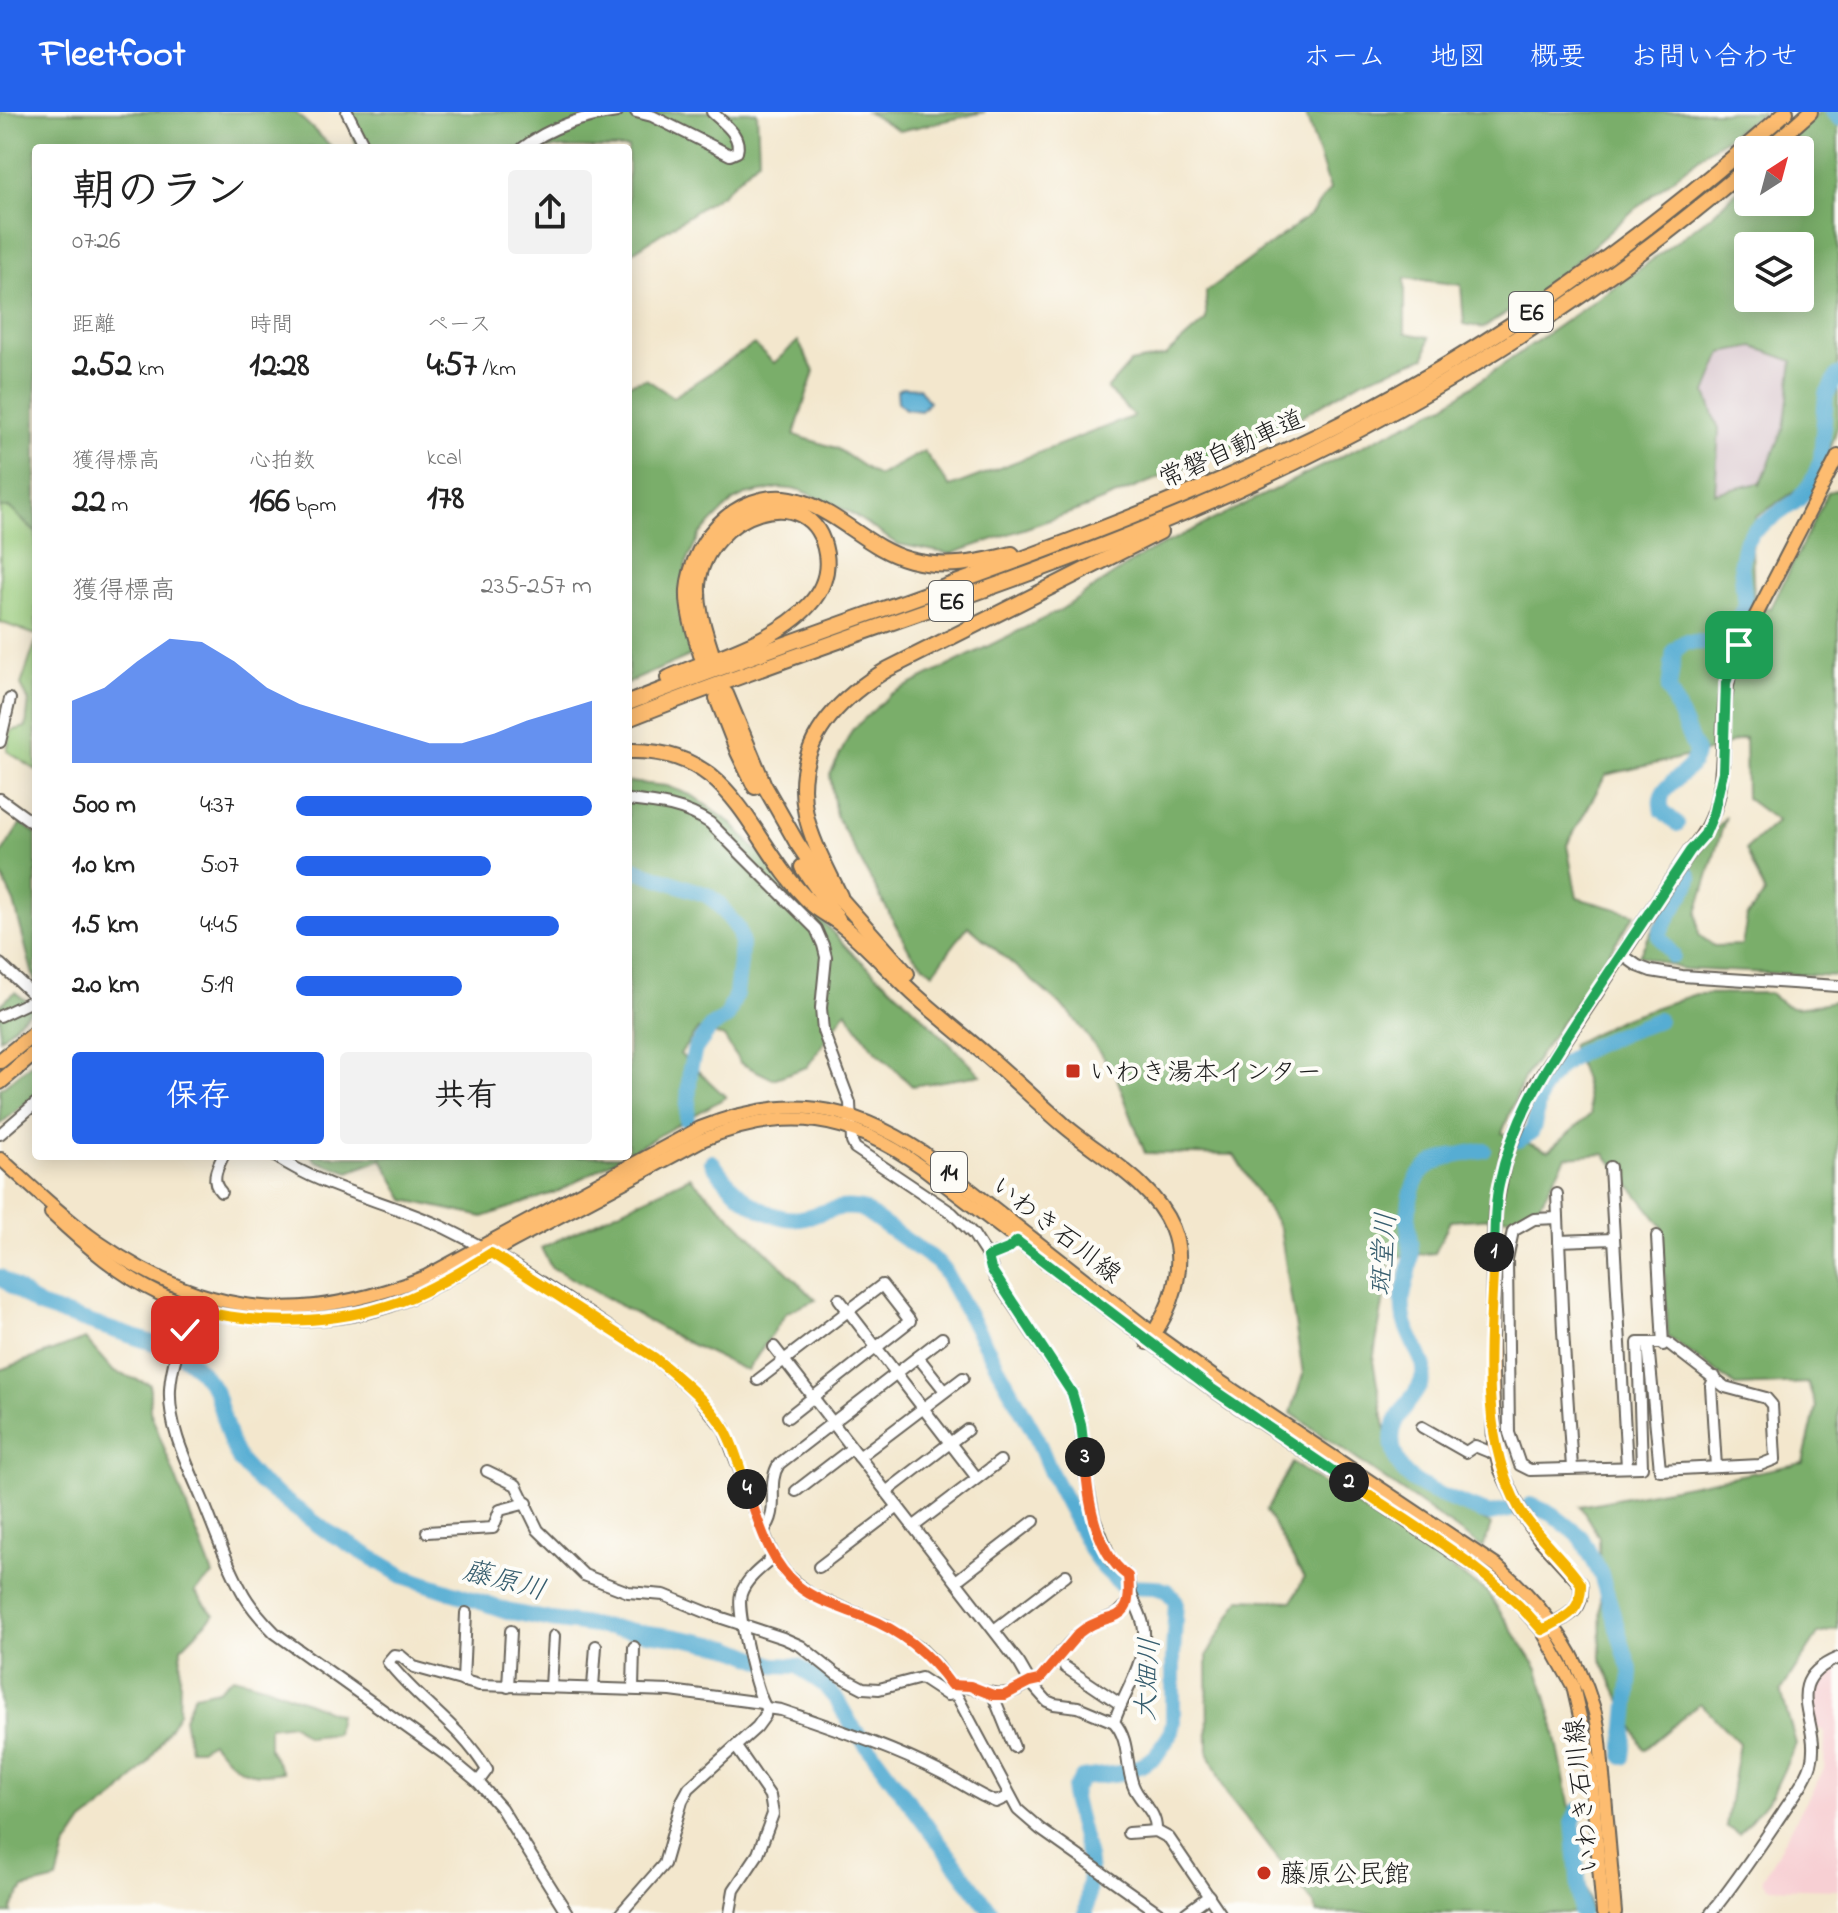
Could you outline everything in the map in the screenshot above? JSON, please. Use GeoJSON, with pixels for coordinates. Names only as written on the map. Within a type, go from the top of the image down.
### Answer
{"type":"FeatureCollection","features":[{"type":"Feature","properties":{"kind":"highway","name":"常磐自動車道"},"geometry":{"type":"LineString","coordinates":[[632,702],[1137,516],[1317,436],[1411,385],[1562,291],[1658,222],[1786,112]]}},
{"type":"Feature","properties":{"kind":"highway"},"geometry":{"type":"LineString","coordinates":[[1783,136],[1810,112]]}},
{"type":"Feature","properties":{"kind":"highway","name":"常磐自動車道"},"geometry":{"type":"LineString","coordinates":[[632,718],[1092,549],[1270,474],[1378,421],[1515,341],[1637,257],[1734,178]]}},
{"type":"Feature","properties":{"kind":"highway"},"geometry":{"type":"LineString","coordinates":[[632,694],[768,635],[810,604],[823,583],[827,560],[821,539],[802,518],[773,510],[749,515],[729,528],[704,561],[698,583],[698,605],[706,653],[689,607],[690,574],[709,535],[727,516],[751,504],[775,499],[800,501],[828,514],[894,555],[925,563],[954,565],[1011,554],[1247,468]]}},
{"type":"Feature","properties":{"kind":"highway"},"geometry":{"type":"LineString","coordinates":[[840,896],[806,817],[803,788],[813,744],[841,701],[901,662],[1270,474]]}},
{"type":"Feature","properties":{"kind":"highway"},"geometry":{"type":"LineString","coordinates":[[843,926],[773,822],[738,752],[722,696],[781,818],[816,871],[904,972],[1073,1120],[1089,1142]]}},
{"type":"Feature","properties":{"kind":"highway"},"geometry":{"type":"LineString","coordinates":[[632,751],[675,756],[714,776],[737,801],[802,893],[815,906],[843,926],[916,995],[1149,1195],[1172,1228],[1178,1255],[1177,1282],[1151,1338]]}},
{"type":"Feature","properties":{"kind":"highway"},"geometry":{"type":"LineString","coordinates":[[0,1061],[32,1035]]}},
{"type":"Feature","properties":{"kind":"highway"},"geometry":{"type":"LineString","coordinates":[[0,1082],[32,1055]]}},
{"type":"Feature","properties":{"kind":"main road"},"geometry":{"type":"LineString","coordinates":[[1547,1627],[1578,1608],[1582,1597],[1581,1584],[1539,1538],[1520,1510],[1497,1455],[1491,1378],[1495,1210],[1506,1155],[1535,1086],[1690,851],[1705,834],[1723,772],[1726,683],[1733,660],[1838,456]]}},
{"type":"Feature","properties":{"kind":"main road","name":"いわき石川線"},"geometry":{"type":"LineString","coordinates":[[0,1159],[95,1240],[130,1263],[197,1296],[275,1309],[349,1302],[425,1277],[700,1128],[728,1117],[765,1109],[806,1107],[896,1134],[924,1153],[1020,1237],[1151,1338],[1498,1567],[1526,1591],[1547,1627],[1581,1673],[1594,1709],[1615,1913]]}},
{"type":"Feature","properties":{"kind":"main road","name":"いわき石川線"},"geometry":{"type":"LineString","coordinates":[[0,1159],[43,1206],[94,1253],[152,1290],[193,1309],[221,1316],[263,1320],[329,1319],[401,1301],[450,1278],[702,1140],[730,1129],[785,1118],[851,1122]]}},
{"type":"Feature","properties":{"kind":"main road","name":"いわき石川線"},"geometry":{"type":"LineString","coordinates":[[1547,1627],[1573,1686],[1590,1761],[1603,1913]]}},
{"type":"Feature","properties":{"kind":"street"},"geometry":{"type":"LineString","coordinates":[[347,112],[363,144]]}},
{"type":"Feature","properties":{"kind":"street"},"geometry":{"type":"LineString","coordinates":[[530,144],[593,115],[617,112]]}},
{"type":"Feature","properties":{"kind":"street"},"geometry":{"type":"LineString","coordinates":[[636,112],[652,116],[730,155],[737,152],[739,144],[736,137],[712,112]]}},
{"type":"Feature","properties":{"kind":"street"},"geometry":{"type":"LineString","coordinates":[[0,742],[10,699]]}},
{"type":"Feature","properties":{"kind":"street"},"geometry":{"type":"LineString","coordinates":[[0,799],[32,822]]}},
{"type":"Feature","properties":{"kind":"street"},"geometry":{"type":"LineString","coordinates":[[632,800],[672,804],[710,823],[816,929],[826,957],[821,1008],[823,1031],[850,1103],[855,1148],[952,1213],[973,1234],[988,1257],[995,1278],[1072,1393],[1081,1424],[1094,1517],[1112,1562],[1128,1576],[1143,1623],[1143,1644],[1137,1666],[1114,1722]]}},
{"type":"Feature","properties":{"kind":"street"},"geometry":{"type":"LineString","coordinates":[[1621,954],[1638,966],[1682,976],[1838,986]]}},
{"type":"Feature","properties":{"kind":"street"},"geometry":{"type":"LineString","coordinates":[[0,964],[32,994]]}},
{"type":"Feature","properties":{"kind":"street"},"geometry":{"type":"LineString","coordinates":[[0,1016],[32,1000]]}},
{"type":"Feature","properties":{"kind":"street"},"geometry":{"type":"LineString","coordinates":[[0,1134],[32,1106]]}},
{"type":"Feature","properties":{"kind":"street"},"geometry":{"type":"LineString","coordinates":[[221,1160],[215,1174],[215,1183],[221,1192]]}},
{"type":"Feature","properties":{"kind":"street"},"geometry":{"type":"LineString","coordinates":[[282,1160],[302,1172],[406,1211],[478,1246],[655,1358],[695,1393],[730,1441],[774,1557],[797,1585],[811,1595],[885,1625],[936,1664],[1009,1796],[1029,1821],[1159,1913]]}},
{"type":"Feature","properties":{"kind":"street"},"geometry":{"type":"LineString","coordinates":[[1610,1167],[1627,1467]]}},
{"type":"Feature","properties":{"kind":"street"},"geometry":{"type":"LineString","coordinates":[[1557,1194],[1572,1468]]}},
{"type":"Feature","properties":{"kind":"street"},"geometry":{"type":"LineString","coordinates":[[1558,1218],[1534,1219],[1513,1231],[1507,1259],[1509,1433],[1520,1465],[1530,1470],[1642,1467],[1638,1343],[1668,1343],[1725,1387],[1766,1398],[1772,1405],[1775,1459],[1760,1465],[1660,1470],[1648,1344]]}},
{"type":"Feature","properties":{"kind":"street"},"geometry":{"type":"LineString","coordinates":[[1657,1236],[1663,1345]]}},
{"type":"Feature","properties":{"kind":"street"},"geometry":{"type":"LineString","coordinates":[[988,1257],[1008,1249],[1020,1237]]}},
{"type":"Feature","properties":{"kind":"street"},"geometry":{"type":"LineString","coordinates":[[1559,1241],[1614,1239]]}},
{"type":"Feature","properties":{"kind":"street"},"geometry":{"type":"LineString","coordinates":[[758,1380],[882,1285],[910,1321],[788,1417]]}},
{"type":"Feature","properties":{"kind":"street"},"geometry":{"type":"LineString","coordinates":[[197,1296],[172,1366],[171,1415],[182,1452],[230,1569],[259,1617],[296,1650],[447,1756],[478,1782],[501,1808],[567,1913]]}},
{"type":"Feature","properties":{"kind":"street"},"geometry":{"type":"LineString","coordinates":[[839,1299],[977,1478]]}},
{"type":"Feature","properties":{"kind":"street"},"geometry":{"type":"LineString","coordinates":[[763,1531],[773,1515],[775,1469],[942,1338]]}},
{"type":"Feature","properties":{"kind":"street"},"geometry":{"type":"LineString","coordinates":[[774,1347],[1047,1701],[1078,1707],[1114,1722],[1123,1737],[1138,1794],[1154,1817],[1156,1831]]}},
{"type":"Feature","properties":{"kind":"street"},"geometry":{"type":"LineString","coordinates":[[918,1357],[945,1391]]}},
{"type":"Feature","properties":{"kind":"street"},"geometry":{"type":"LineString","coordinates":[[1715,1377],[1711,1386],[1716,1467]]}},
{"type":"Feature","properties":{"kind":"street"},"geometry":{"type":"LineString","coordinates":[[796,1491],[924,1408],[963,1378]]}},
{"type":"Feature","properties":{"kind":"street"},"geometry":{"type":"LineString","coordinates":[[1491,1378],[1507,1378]]}},
{"type":"Feature","properties":{"kind":"street"},"geometry":{"type":"LineString","coordinates":[[1422,1427],[1466,1452],[1475,1446],[1497,1455]]}},
{"type":"Feature","properties":{"kind":"street"},"geometry":{"type":"LineString","coordinates":[[886,1492],[967,1430]]}},
{"type":"Feature","properties":{"kind":"street"},"geometry":{"type":"LineString","coordinates":[[913,1527],[1000,1461]]}},
{"type":"Feature","properties":{"kind":"street"},"geometry":{"type":"LineString","coordinates":[[487,1471],[516,1485],[544,1538],[584,1575],[628,1592],[664,1595],[801,1646],[836,1674],[863,1688],[879,1689],[921,1678],[947,1695],[953,1690],[970,1686],[993,1695],[1005,1695],[1039,1680],[1086,1627],[1118,1615],[1125,1609],[1130,1589]]}},
{"type":"Feature","properties":{"kind":"street"},"geometry":{"type":"LineString","coordinates":[[427,1532],[493,1528],[498,1522],[500,1510],[527,1503]]}},
{"type":"Feature","properties":{"kind":"street"},"geometry":{"type":"LineString","coordinates":[[819,1567],[898,1507]]}},
{"type":"Feature","properties":{"kind":"street"},"geometry":{"type":"LineString","coordinates":[[956,1581],[1034,1521]]}},
{"type":"Feature","properties":{"kind":"street"},"geometry":{"type":"LineString","coordinates":[[621,1913],[664,1864],[682,1801],[689,1788],[736,1747],[765,1716],[743,1626],[741,1592],[746,1583],[774,1557]]}},
{"type":"Feature","properties":{"kind":"street"},"geometry":{"type":"LineString","coordinates":[[994,1630],[1066,1575]]}},
{"type":"Feature","properties":{"kind":"street"},"geometry":{"type":"LineString","coordinates":[[463,1681],[466,1613]]}},
{"type":"Feature","properties":{"kind":"street"},"geometry":{"type":"LineString","coordinates":[[508,1687],[511,1631]]}},
{"type":"Feature","properties":{"kind":"street"},"geometry":{"type":"LineString","coordinates":[[551,1687],[554,1636]]}},
{"type":"Feature","properties":{"kind":"street"},"geometry":{"type":"LineString","coordinates":[[593,1687],[596,1646]]}},
{"type":"Feature","properties":{"kind":"street"},"geometry":{"type":"LineString","coordinates":[[633,1689],[634,1647]]}},
{"type":"Feature","properties":{"kind":"street"},"geometry":{"type":"LineString","coordinates":[[478,1782],[487,1770],[478,1755],[451,1723],[418,1696],[388,1662],[394,1655],[401,1656],[414,1667],[463,1681],[508,1687],[671,1691],[764,1706],[885,1748],[942,1773],[985,1798],[996,1802],[1009,1796]]}},
{"type":"Feature","properties":{"kind":"street"},"geometry":{"type":"LineString","coordinates":[[1711,1913],[1811,1767],[1810,1719],[1804,1697],[1810,1678],[1819,1667],[1838,1658]]}},
{"type":"Feature","properties":{"kind":"street"},"geometry":{"type":"LineString","coordinates":[[1065,1667],[1120,1704]]}},
{"type":"Feature","properties":{"kind":"street"},"geometry":{"type":"LineString","coordinates":[[993,1695],[1014,1747]]}},
{"type":"Feature","properties":{"kind":"street"},"geometry":{"type":"LineString","coordinates":[[730,1913],[734,1890],[758,1854],[773,1814],[770,1796],[736,1747]]}},
{"type":"Feature","properties":{"kind":"street"},"geometry":{"type":"LineString","coordinates":[[1128,1833],[1156,1831],[1169,1838],[1220,1913]]}},
{"type":"Feature","properties":{"kind":"street"},"geometry":{"type":"LineString","coordinates":[[1186,1913],[1209,1896]]}},
{"type":"Feature","properties":{"kind":"shaded area"},"geometry":{"type":"Polygon","coordinates":[[[1754,347],[1793,361],[1784,428],[1761,483],[1715,494],[1719,430],[1706,393],[1722,353],[1754,347]]]}},
{"type":"Feature","properties":{"kind":"shaded area"},"geometry":{"type":"Polygon","coordinates":[[[1838,1667],[1838,1890],[1768,1888],[1762,1880],[1824,1769],[1825,1732],[1815,1727],[1811,1701],[1814,1685],[1823,1673],[1838,1667]]]}},
{"type":"Feature","properties":{"kind":"green space"},"geometry":{"type":"Polygon","coordinates":[[[0,112],[295,112],[329,144],[32,144],[32,529],[10,508],[0,508],[0,112]]]}},
{"type":"Feature","properties":{"kind":"green space"},"geometry":{"type":"Polygon","coordinates":[[[347,112],[757,112],[759,159],[722,194],[632,252],[632,144],[356,144],[347,112]]]}},
{"type":"Feature","properties":{"kind":"green space"},"geometry":{"type":"Polygon","coordinates":[[[867,112],[985,112],[900,131],[867,112]]]}},
{"type":"Feature","properties":{"kind":"green space"},"geometry":{"type":"Polygon","coordinates":[[[1305,112],[1764,112],[1707,151],[1629,214],[1547,287],[1483,328],[1464,324],[1461,285],[1405,278],[1405,333],[1429,337],[1425,357],[1363,380],[1282,428],[1087,507],[951,554],[897,544],[849,512],[800,490],[779,488],[745,495],[733,501],[700,534],[686,564],[682,607],[692,655],[632,681],[632,383],[646,379],[673,397],[754,344],[774,363],[798,341],[814,371],[794,435],[836,448],[878,476],[924,451],[950,487],[1134,416],[1107,389],[1130,363],[1165,356],[1206,320],[1206,292],[1310,215],[1330,189],[1305,112]]]}},
{"type":"Feature","properties":{"kind":"green space"},"geometry":{"type":"Polygon","coordinates":[[[1819,112],[1838,112],[1838,425],[1823,473],[1756,517],[1752,549],[1754,607],[1771,608],[1828,492],[1838,489],[1838,976],[1682,969],[1639,955],[1677,883],[1726,816],[1697,913],[1699,935],[1714,946],[1742,945],[1747,917],[1765,893],[1746,849],[1777,821],[1746,798],[1745,738],[1702,753],[1606,775],[1567,845],[1577,898],[1635,914],[1524,1078],[1502,1133],[1548,1151],[1591,1114],[1584,1080],[1571,1045],[1623,1018],[1696,994],[1769,993],[1793,1007],[1835,1001],[1838,1006],[1838,1629],[1818,1634],[1781,1691],[1796,1744],[1772,1795],[1739,1834],[1726,1826],[1739,1743],[1700,1703],[1644,1750],[1601,1659],[1599,1537],[1580,1506],[1803,1463],[1816,1407],[1808,1383],[1736,1386],[1668,1337],[1662,1226],[1605,1154],[1566,1157],[1540,1204],[1526,1216],[1450,1221],[1435,1253],[1391,1257],[1373,1361],[1392,1466],[1491,1525],[1483,1548],[1291,1413],[1303,1374],[1280,1229],[1234,1155],[1145,1153],[1115,1073],[1070,1013],[968,926],[933,973],[911,953],[836,816],[830,775],[852,730],[891,694],[1059,611],[1144,554],[1445,405],[1713,214],[1734,194],[1734,216],[1814,216],[1814,136],[1793,136],[1819,112]],[[1754,347],[1722,353],[1706,393],[1719,430],[1715,493],[1760,485],[1784,428],[1793,361],[1754,347]]]}},
{"type":"Feature","properties":{"kind":"green space"},"geometry":{"type":"Polygon","coordinates":[[[0,508],[10,508],[32,529],[32,634],[0,622],[0,508]]]}},
{"type":"Feature","properties":{"kind":"green space"},"geometry":{"type":"Polygon","coordinates":[[[32,653],[32,767],[7,751],[11,731],[26,727],[29,701],[21,685],[32,653]]]}},
{"type":"Feature","properties":{"kind":"green space"},"geometry":{"type":"Polygon","coordinates":[[[632,782],[667,786],[693,796],[730,822],[851,952],[910,1004],[981,1075],[912,1086],[871,1046],[846,1011],[807,1067],[773,1079],[740,1063],[724,1037],[698,1029],[680,1054],[726,1097],[632,1151],[632,782]]]}},
{"type":"Feature","properties":{"kind":"green space"},"geometry":{"type":"Polygon","coordinates":[[[21,823],[32,831],[32,972],[14,902],[0,873],[0,856],[21,823]]]}},
{"type":"Feature","properties":{"kind":"green space"},"geometry":{"type":"Polygon","coordinates":[[[15,992],[32,1005],[32,1009],[0,1039],[0,1005],[15,992]]]}},
{"type":"Feature","properties":{"kind":"green space"},"geometry":{"type":"Polygon","coordinates":[[[32,1063],[32,1098],[0,1124],[0,1089],[32,1063]]]}},
{"type":"Feature","properties":{"kind":"green space"},"geometry":{"type":"Polygon","coordinates":[[[315,1160],[379,1160],[349,1172],[315,1160]]]}},
{"type":"Feature","properties":{"kind":"green space"},"geometry":{"type":"Polygon","coordinates":[[[383,1160],[615,1160],[559,1191],[483,1217],[405,1200],[383,1160]]]}},
{"type":"Feature","properties":{"kind":"green space"},"geometry":{"type":"Polygon","coordinates":[[[690,1177],[816,1300],[787,1312],[747,1371],[684,1341],[551,1267],[541,1248],[690,1177]]]}},
{"type":"Feature","properties":{"kind":"green space"},"geometry":{"type":"Polygon","coordinates":[[[85,1339],[114,1372],[150,1384],[150,1411],[213,1575],[195,1592],[214,1615],[181,1648],[179,1713],[148,1763],[117,1796],[83,1822],[65,1849],[57,1880],[24,1888],[11,1909],[12,1913],[0,1913],[0,1370],[85,1339]]]}},
{"type":"Feature","properties":{"kind":"green space"},"geometry":{"type":"Polygon","coordinates":[[[1292,1463],[1487,1592],[1538,1669],[1552,1717],[1591,1913],[1317,1913],[1314,1904],[1226,1793],[1208,1752],[1207,1655],[1240,1599],[1292,1601],[1304,1578],[1266,1511],[1292,1463]]]}},
{"type":"Feature","properties":{"kind":"green space"},"geometry":{"type":"Polygon","coordinates":[[[233,1677],[267,1686],[339,1715],[336,1734],[307,1737],[292,1724],[269,1727],[269,1749],[283,1772],[270,1774],[242,1770],[211,1742],[200,1749],[190,1749],[184,1718],[194,1695],[218,1690],[233,1677]]]}},
{"type":"Feature","properties":{"kind":"water"},"geometry":{"type":"Polygon","coordinates":[[[903,387],[919,388],[929,402],[921,411],[905,409],[898,402],[897,390],[903,387]]]}},
{"type":"Feature","properties":{"kind":"waterway","name":"斑堂川"},"geometry":{"type":"LineString","coordinates":[[1833,112],[1838,118]]}},
{"type":"Feature","properties":{"kind":"waterway","name":"斑堂川"},"geometry":{"type":"LineString","coordinates":[[1677,824],[1662,810],[1661,800],[1668,786],[1689,768],[1696,752],[1669,689],[1674,651],[1685,642],[1726,643],[1745,606],[1741,562],[1745,543],[1753,531],[1798,500],[1812,482],[1821,460],[1826,395],[1838,375]]}},
{"type":"Feature","properties":{"kind":"waterway","name":"大畑川"},"geometry":{"type":"LineString","coordinates":[[632,868],[707,895],[718,903],[738,929],[741,941],[736,994],[727,1017],[711,1027],[695,1049],[690,1069],[687,1120]]}},
{"type":"Feature","properties":{"kind":"waterway","name":"斑堂川"},"geometry":{"type":"LineString","coordinates":[[1673,956],[1660,937],[1660,931],[1689,883],[1687,872]]}},
{"type":"Feature","properties":{"kind":"waterway","name":"斑堂川"},"geometry":{"type":"LineString","coordinates":[[1518,1140],[1531,1133],[1542,1090],[1564,1064],[1593,1046],[1658,1020]]}},
{"type":"Feature","properties":{"kind":"waterway","name":"斑堂川"},"geometry":{"type":"LineString","coordinates":[[1484,1150],[1438,1161],[1419,1175],[1414,1186],[1408,1222],[1411,1259],[1403,1309],[1405,1324],[1424,1368],[1422,1380],[1396,1423],[1392,1436],[1401,1468],[1415,1481],[1480,1511],[1490,1514],[1510,1510]]}},
{"type":"Feature","properties":{"kind":"waterway","name":"大畑川"},"geometry":{"type":"LineString","coordinates":[[712,1162],[740,1195],[765,1211],[792,1218],[840,1208],[862,1209],[937,1262],[1035,1434],[1051,1473],[1092,1552],[1123,1586],[1155,1587],[1167,1591],[1176,1601],[1173,1722],[1170,1735],[1155,1757],[1140,1766],[1120,1773],[1082,1778],[1074,1790],[1073,1799],[1090,1873],[1086,1913]]}},
{"type":"Feature","properties":{"kind":"waterway","name":"藤原川"},"geometry":{"type":"LineString","coordinates":[[0,1277],[39,1306],[159,1345],[183,1356],[198,1368],[215,1390],[231,1443],[240,1461],[258,1481],[325,1530],[403,1576],[507,1611],[677,1637],[729,1647],[773,1665],[798,1666],[823,1684],[837,1700],[850,1723],[992,1913]]}},
{"type":"Feature","properties":{"kind":"waterway","name":"斑堂川"},"geometry":{"type":"LineString","coordinates":[[1530,1505],[1552,1514],[1581,1537],[1601,1575],[1631,1673],[1623,1757]]}},
{"type":"Feature","properties":{"kind":"waterway","name":"斑堂川"},"geometry":{"type":"LineString","coordinates":[[1578,1810],[1573,1820],[1581,1913]]}},
{"type":"Feature","properties":{"kind":"place","name":"いわき湯本インター"},"geometry":{"type":"Point","coordinates":[1073,1071]}},
{"type":"Feature","properties":{"kind":"place","name":"藤原公民館"},"geometry":{"type":"Point","coordinates":[1264,1873]}},
{"type":"Feature","properties":{"kind":"route"},"geometry":{"type":"LineString","coordinates":[[185,1330],[193,1309],[221,1316],[263,1320],[329,1319],[363,1312],[401,1301],[450,1278],[491,1253],[655,1358],[695,1393],[724,1429],[774,1557],[797,1585],[829,1604],[885,1625],[904,1637],[936,1664],[951,1685],[970,1686],[993,1695],[1005,1695],[1039,1680],[1079,1633],[1086,1627],[1118,1615],[1125,1609],[1131,1594],[1128,1576],[1112,1562],[1094,1517],[1086,1477],[1083,1435],[1072,1393],[991,1269],[988,1257],[1008,1249],[1017,1241],[1212,1389],[1491,1578],[1542,1630],[1578,1608],[1582,1597],[1581,1584],[1539,1538],[1520,1510],[1500,1468],[1494,1444],[1491,1338],[1498,1186],[1514,1132],[1535,1086],[1613,965],[1690,851],[1705,834],[1723,772],[1726,683],[1739,645]]}}]}
